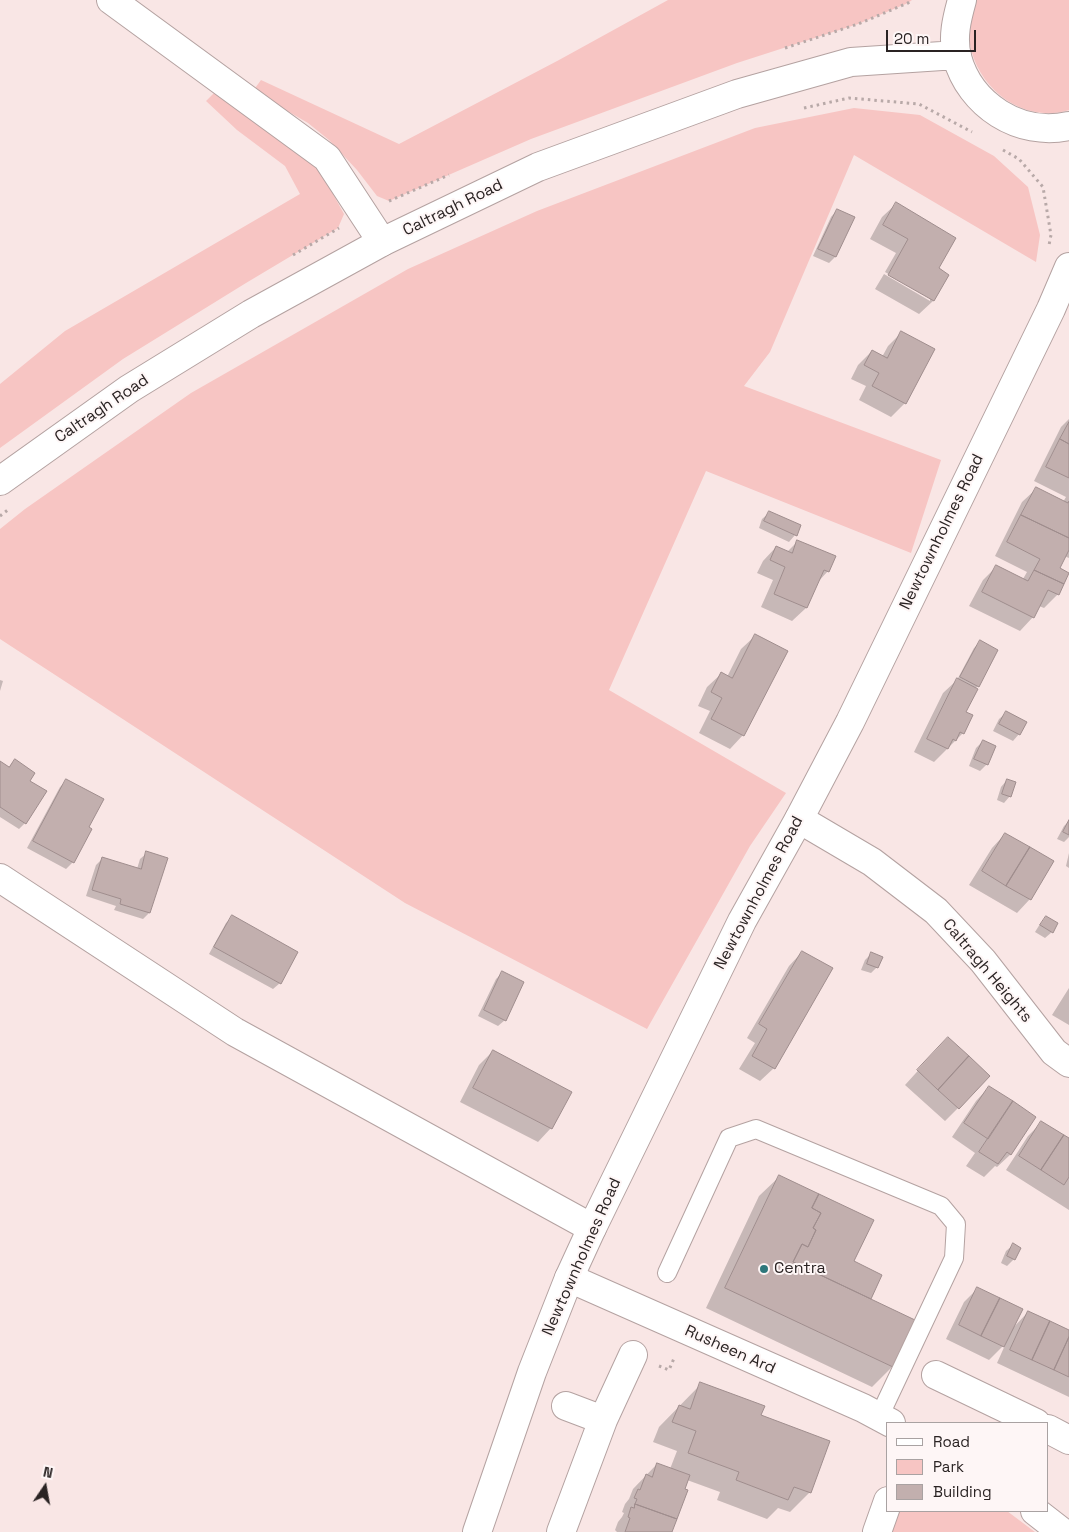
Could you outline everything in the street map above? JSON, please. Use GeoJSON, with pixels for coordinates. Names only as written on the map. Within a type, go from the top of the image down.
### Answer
{"type":"FeatureCollection","features":[{"type":"Feature","properties":{"kind":"street"},"geometry":{"type":"LineString","coordinates":[[111,0],[328,158],[382,242]]}},
{"type":"Feature","properties":{"kind":"street"},"geometry":{"type":"LineString","coordinates":[[962,0],[955,24],[957,55],[966,81],[983,102],[1006,119],[1031,127],[1066,133]]}},
{"type":"Feature","properties":{"kind":"street","name":"Caltragh Road"},"geometry":{"type":"LineString","coordinates":[[0,481],[137,384],[252,314],[382,242],[538,167],[737,94],[851,62],[957,55]]}},
{"type":"Feature","properties":{"kind":"street","name":"Newtownholmes Road"},"geometry":{"type":"LineString","coordinates":[[477,1532],[532,1372],[569,1278],[737,930],[799,819],[858,706],[1051,309],[1058,260]]}},
{"type":"Feature","properties":{"kind":"street","name":"Caltragh Heights"},"geometry":{"type":"LineString","coordinates":[[799,819],[872,862],[936,911],[983,961],[1054,1052],[1069,1063]]}},
{"type":"Feature","properties":{"kind":"street"},"geometry":{"type":"LineString","coordinates":[[0,878],[235,1032],[592,1228]]}},
{"type":"Feature","properties":{"kind":"street","name":"Rusheen Ard"},"geometry":{"type":"LineString","coordinates":[[569,1278],[885,1420]]}},
{"type":"Feature","properties":{"kind":"street"},"geometry":{"type":"LineString","coordinates":[[560,1532],[603,1420],[633,1356]]}},
{"type":"Feature","properties":{"kind":"street"},"geometry":{"type":"LineString","coordinates":[[936,1375],[1034,1422]]}},
{"type":"Feature","properties":{"kind":"street"},"geometry":{"type":"LineString","coordinates":[[566,1406],[603,1420]]}},
{"type":"Feature","properties":{"kind":"street"},"geometry":{"type":"LineString","coordinates":[[1049,1430],[1069,1440]]}},
{"type":"Feature","properties":{"kind":"street"},"geometry":{"type":"LineString","coordinates":[[876,1532],[886,1506]]}},
{"type":"Feature","properties":{"kind":"street"},"geometry":{"type":"LineString","coordinates":[[1036,1512],[1062,1532]]}},
{"type":"Feature","properties":{"kind":"lane"},"geometry":{"type":"LineString","coordinates":[[667,1273],[729,1138],[756,1129],[941,1206],[956,1224],[954,1258],[885,1420]]}},
{"type":"Feature","properties":{"kind":"path"},"geometry":{"type":"LineString","coordinates":[[803,108],[849,98],[919,104],[975,134]]}},
{"type":"Feature","properties":{"kind":"path"},"geometry":{"type":"LineString","coordinates":[[997,146],[1019,159],[1043,187],[1051,235],[1058,260]]}},
{"type":"Feature","properties":{"kind":"path"},"geometry":{"type":"LineString","coordinates":[[0,516],[14,505]]}},
{"type":"Feature","properties":{"kind":"path"},"geometry":{"type":"LineString","coordinates":[[633,1356],[669,1370],[685,1330]]}},
{"type":"Feature","properties":{"kind":"green space"},"geometry":{"type":"Polygon","coordinates":[[[668,0],[912,0],[858,24],[737,63],[531,139],[389,201],[377,196],[357,170],[329,140],[308,123],[253,91],[261,80],[399,144],[668,0]]]}},
{"type":"Feature","properties":{"kind":"green space"},"geometry":{"type":"Polygon","coordinates":[[[976,0],[1069,0],[1069,110],[1051,113],[1034,112],[1017,106],[1002,97],[990,85],[972,55],[969,37],[970,23],[976,0]]]}},
{"type":"Feature","properties":{"kind":"green space"},"geometry":{"type":"Polygon","coordinates":[[[215,92],[316,163],[344,214],[338,228],[123,359],[0,448],[0,384],[65,331],[300,194],[285,166],[237,130],[206,101],[215,92]]]}},
{"type":"Feature","properties":{"kind":"green space"},"geometry":{"type":"Polygon","coordinates":[[[854,108],[920,115],[994,156],[1028,187],[1040,235],[1036,262],[854,155],[770,352],[744,386],[941,460],[911,553],[706,471],[609,690],[786,793],[750,846],[647,1029],[405,903],[0,639],[0,529],[25,509],[191,393],[408,269],[537,211],[755,128],[854,108]]]}},
{"type":"Feature","properties":{"kind":"green space"},"geometry":{"type":"Polygon","coordinates":[[[899,1512],[1008,1512],[1035,1532],[892,1532],[899,1512]]]}},
{"type":"Feature","properties":{"kind":"building"},"geometry":{"type":"Polygon","coordinates":[[[896,202],[956,238],[939,268],[949,275],[934,301],[888,275],[908,239],[883,225],[896,202]]]}},
{"type":"Feature","properties":{"kind":"building"},"geometry":{"type":"Polygon","coordinates":[[[837,209],[855,217],[836,257],[818,249],[837,209]]]}},
{"type":"Feature","properties":{"kind":"building"},"geometry":{"type":"Polygon","coordinates":[[[901,331],[935,349],[906,404],[872,386],[879,373],[864,365],[872,350],[887,358],[901,331]]]}},
{"type":"Feature","properties":{"kind":"building"},"geometry":{"type":"Polygon","coordinates":[[[1069,422],[1069,444],[1060,439],[1069,422]]]}},
{"type":"Feature","properties":{"kind":"building"},"geometry":{"type":"Polygon","coordinates":[[[1060,439],[1069,444],[1069,478],[1046,467],[1060,439]]]}},
{"type":"Feature","properties":{"kind":"building"},"geometry":{"type":"Polygon","coordinates":[[[1036,487],[1068,503],[1069,501],[1069,538],[1021,515],[1036,487]]]}},
{"type":"Feature","properties":{"kind":"building"},"geometry":{"type":"Polygon","coordinates":[[[769,511],[801,525],[797,536],[764,521],[769,511]]]}},
{"type":"Feature","properties":{"kind":"building"},"geometry":{"type":"Polygon","coordinates":[[[1021,515],[1069,538],[1069,550],[1060,568],[1069,573],[1064,584],[1034,570],[1040,559],[1007,542],[1021,515]]]}},
{"type":"Feature","properties":{"kind":"building"},"geometry":{"type":"Polygon","coordinates":[[[797,540],[836,556],[829,572],[824,570],[807,608],[774,594],[785,567],[770,560],[776,546],[792,553],[797,540]]]}},
{"type":"Feature","properties":{"kind":"building"},"geometry":{"type":"Polygon","coordinates":[[[996,565],[1028,581],[1034,570],[1064,584],[1059,595],[1048,590],[1034,618],[982,592],[996,565]]]}},
{"type":"Feature","properties":{"kind":"building"},"geometry":{"type":"Polygon","coordinates":[[[755,634],[788,651],[744,736],[711,719],[722,698],[711,692],[721,672],[732,678],[755,634]]]}},
{"type":"Feature","properties":{"kind":"building"},"geometry":{"type":"Polygon","coordinates":[[[980,640],[998,650],[979,687],[960,677],[980,640]]]}},
{"type":"Feature","properties":{"kind":"building"},"geometry":{"type":"Polygon","coordinates":[[[957,678],[978,689],[966,712],[973,715],[964,734],[960,732],[956,741],[953,739],[948,749],[927,739],[957,678]]]}},
{"type":"Feature","properties":{"kind":"building"},"geometry":{"type":"Polygon","coordinates":[[[1006,711],[1027,722],[1020,735],[999,724],[1006,711]]]}},
{"type":"Feature","properties":{"kind":"building"},"geometry":{"type":"Polygon","coordinates":[[[983,740],[996,746],[988,765],[974,759],[983,740]]]}},
{"type":"Feature","properties":{"kind":"building"},"geometry":{"type":"Polygon","coordinates":[[[15,759],[35,773],[30,781],[47,791],[26,824],[0,807],[0,761],[9,767],[15,759]]]}},
{"type":"Feature","properties":{"kind":"building"},"geometry":{"type":"Polygon","coordinates":[[[66,779],[104,799],[89,827],[92,829],[74,863],[33,841],[66,779]]]}},
{"type":"Feature","properties":{"kind":"building"},"geometry":{"type":"Polygon","coordinates":[[[1007,779],[1016,782],[1011,797],[1002,794],[1007,779]]]}},
{"type":"Feature","properties":{"kind":"building"},"geometry":{"type":"Polygon","coordinates":[[[1069,820],[1069,835],[1063,832],[1069,820]]]}},
{"type":"Feature","properties":{"kind":"building"},"geometry":{"type":"Polygon","coordinates":[[[1005,833],[1030,847],[1006,886],[982,871],[1005,833]]]}},
{"type":"Feature","properties":{"kind":"building"},"geometry":{"type":"Polygon","coordinates":[[[1030,847],[1054,861],[1031,900],[1006,886],[1030,847]]]}},
{"type":"Feature","properties":{"kind":"building"},"geometry":{"type":"Polygon","coordinates":[[[146,851],[168,858],[150,913],[120,904],[121,899],[92,890],[102,857],[141,869],[146,851]]]}},
{"type":"Feature","properties":{"kind":"building"},"geometry":{"type":"Polygon","coordinates":[[[232,915],[298,952],[281,984],[214,947],[232,915]]]}},
{"type":"Feature","properties":{"kind":"building"},"geometry":{"type":"Polygon","coordinates":[[[1046,916],[1058,923],[1053,933],[1040,925],[1046,916]]]}},
{"type":"Feature","properties":{"kind":"building"},"geometry":{"type":"Polygon","coordinates":[[[802,951],[833,968],[775,1069],[752,1056],[767,1029],[759,1024],[802,951]]]}},
{"type":"Feature","properties":{"kind":"building"},"geometry":{"type":"Polygon","coordinates":[[[871,952],[883,957],[878,968],[867,964],[871,952]]]}},
{"type":"Feature","properties":{"kind":"building"},"geometry":{"type":"Polygon","coordinates":[[[502,971],[524,982],[506,1021],[484,1010],[502,971]]]}},
{"type":"Feature","properties":{"kind":"building"},"geometry":{"type":"Polygon","coordinates":[[[948,1037],[969,1056],[938,1090],[917,1070],[948,1037]]]}},
{"type":"Feature","properties":{"kind":"building"},"geometry":{"type":"Polygon","coordinates":[[[493,1050],[572,1092],[552,1129],[473,1088],[493,1050]]]}},
{"type":"Feature","properties":{"kind":"building"},"geometry":{"type":"Polygon","coordinates":[[[969,1056],[990,1076],[959,1109],[938,1090],[969,1056]]]}},
{"type":"Feature","properties":{"kind":"building"},"geometry":{"type":"Polygon","coordinates":[[[989,1086],[1013,1101],[988,1139],[964,1123],[989,1086]]]}},
{"type":"Feature","properties":{"kind":"building"},"geometry":{"type":"Polygon","coordinates":[[[1013,1101],[1036,1117],[1011,1155],[1007,1152],[998,1164],[979,1152],[1013,1101]]]}},
{"type":"Feature","properties":{"kind":"building"},"geometry":{"type":"Polygon","coordinates":[[[1041,1121],[1064,1135],[1041,1170],[1019,1156],[1041,1121]]]}},
{"type":"Feature","properties":{"kind":"building"},"geometry":{"type":"Polygon","coordinates":[[[1064,1135],[1069,1138],[1069,1177],[1064,1185],[1041,1170],[1064,1135]]]}},
{"type":"Feature","properties":{"kind":"building"},"geometry":{"type":"Polygon","coordinates":[[[779,1175],[819,1194],[812,1208],[821,1213],[813,1228],[816,1230],[808,1247],[802,1244],[793,1262],[915,1320],[893,1367],[725,1288],[779,1175]]]}},
{"type":"Feature","properties":{"kind":"building"},"geometry":{"type":"Polygon","coordinates":[[[819,1194],[874,1220],[854,1261],[882,1275],[871,1299],[793,1262],[802,1244],[808,1247],[816,1230],[813,1228],[821,1213],[812,1208],[819,1194]]]}},
{"type":"Feature","properties":{"kind":"building"},"geometry":{"type":"Polygon","coordinates":[[[1013,1243],[1021,1248],[1015,1260],[1007,1256],[1013,1243]]]}},
{"type":"Feature","properties":{"kind":"building"},"geometry":{"type":"Polygon","coordinates":[[[977,1287],[1000,1298],[981,1336],[959,1325],[977,1287]]]}},
{"type":"Feature","properties":{"kind":"building"},"geometry":{"type":"Polygon","coordinates":[[[1000,1298],[1023,1309],[1004,1347],[981,1336],[1000,1298]]]}},
{"type":"Feature","properties":{"kind":"building"},"geometry":{"type":"Polygon","coordinates":[[[1028,1311],[1050,1321],[1032,1360],[1010,1350],[1028,1311]]]}},
{"type":"Feature","properties":{"kind":"building"},"geometry":{"type":"Polygon","coordinates":[[[1050,1321],[1069,1330],[1069,1337],[1054,1370],[1032,1360],[1050,1321]]]}},
{"type":"Feature","properties":{"kind":"building"},"geometry":{"type":"Polygon","coordinates":[[[1069,1337],[1069,1377],[1054,1370],[1069,1337]]]}},
{"type":"Feature","properties":{"kind":"building"},"geometry":{"type":"Polygon","coordinates":[[[700,1382],[765,1406],[761,1415],[830,1441],[811,1493],[794,1487],[788,1500],[736,1480],[739,1472],[688,1453],[696,1431],[672,1422],[679,1405],[690,1409],[700,1382]]]}},
{"type":"Feature","properties":{"kind":"building"},"geometry":{"type":"Polygon","coordinates":[[[657,1463],[690,1475],[685,1489],[688,1490],[677,1519],[635,1504],[637,1499],[634,1498],[638,1489],[640,1490],[646,1474],[652,1477],[657,1463]]]}},
{"type":"Feature","properties":{"kind":"building"},"geometry":{"type":"Polygon","coordinates":[[[635,1504],[677,1519],[672,1532],[625,1532],[630,1518],[628,1517],[631,1507],[634,1508],[635,1504]]]}},
{"type":"Feature","properties":{"kind":"place","name":"Centra"},"geometry":{"type":"Point","coordinates":[764,1269]}}]}
